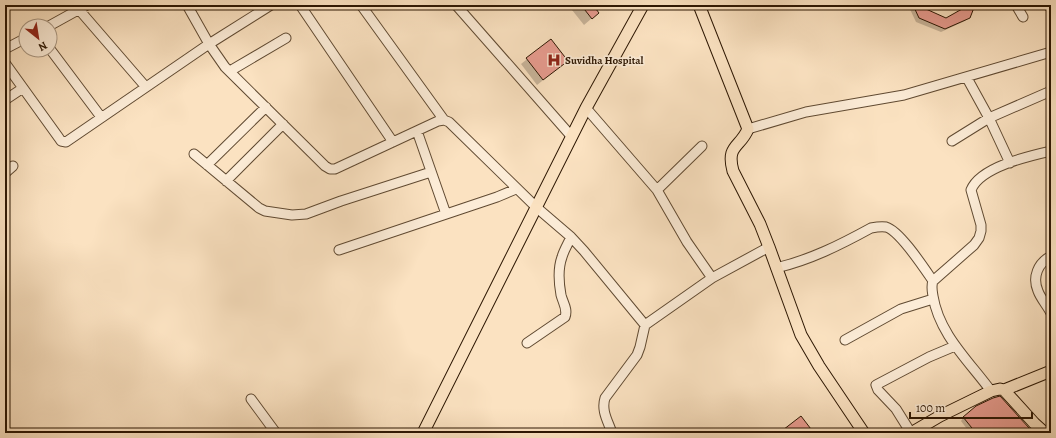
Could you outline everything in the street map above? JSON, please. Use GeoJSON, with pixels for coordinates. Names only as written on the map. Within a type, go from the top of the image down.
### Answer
{"type":"FeatureCollection","features":[{"type":"Feature","properties":{"kind":"main road"},"geometry":{"type":"LineString","coordinates":[[423,433],[586,108],[643,5]]}},
{"type":"Feature","properties":{"kind":"main road"},"geometry":{"type":"LineString","coordinates":[[699,5],[748,128],[746,135],[733,149],[731,154],[733,171],[760,224],[801,335],[819,366],[864,433]]}},
{"type":"Feature","properties":{"kind":"main road"},"geometry":{"type":"LineString","coordinates":[[1004,390],[1051,371]]}},
{"type":"Feature","properties":{"kind":"main road"},"geometry":{"type":"LineString","coordinates":[[911,433],[940,416],[1000,388],[1004,390],[1045,433]]}},
{"type":"Feature","properties":{"kind":"street"},"geometry":{"type":"LineString","coordinates":[[187,5],[219,59],[325,166],[330,169],[335,169],[444,120]]}},
{"type":"Feature","properties":{"kind":"street"},"geometry":{"type":"LineString","coordinates":[[5,63],[61,141],[66,142],[145,86],[271,5]]}},
{"type":"Feature","properties":{"kind":"street"},"geometry":{"type":"LineString","coordinates":[[300,5],[393,142]]}},
{"type":"Feature","properties":{"kind":"street"},"geometry":{"type":"LineString","coordinates":[[361,5],[444,120],[449,122],[516,189],[584,250],[645,325]]}},
{"type":"Feature","properties":{"kind":"street"},"geometry":{"type":"LineString","coordinates":[[456,5],[572,137]]}},
{"type":"Feature","properties":{"kind":"street"},"geometry":{"type":"LineString","coordinates":[[1016,5],[1023,17]]}},
{"type":"Feature","properties":{"kind":"street"},"geometry":{"type":"LineString","coordinates":[[1049,5],[1051,9]]}},
{"type":"Feature","properties":{"kind":"street"},"geometry":{"type":"LineString","coordinates":[[58,20],[80,6],[145,86]]}},
{"type":"Feature","properties":{"kind":"street"},"geometry":{"type":"LineString","coordinates":[[230,71],[286,38]]}},
{"type":"Feature","properties":{"kind":"street"},"geometry":{"type":"LineString","coordinates":[[5,49],[18,42]]}},
{"type":"Feature","properties":{"kind":"street"},"geometry":{"type":"LineString","coordinates":[[748,128],[806,112],[904,95],[967,78],[1051,52]]}},
{"type":"Feature","properties":{"kind":"street"},"geometry":{"type":"LineString","coordinates":[[57,58],[101,118]]}},
{"type":"Feature","properties":{"kind":"street"},"geometry":{"type":"LineString","coordinates":[[967,78],[990,118],[1010,163]]}},
{"type":"Feature","properties":{"kind":"street"},"geometry":{"type":"LineString","coordinates":[[5,100],[23,88]]}},
{"type":"Feature","properties":{"kind":"street"},"geometry":{"type":"LineString","coordinates":[[952,141],[990,118],[1051,91]]}},
{"type":"Feature","properties":{"kind":"street"},"geometry":{"type":"LineString","coordinates":[[207,165],[266,107]]}},
{"type":"Feature","properties":{"kind":"street"},"geometry":{"type":"LineString","coordinates":[[586,108],[657,190],[687,242],[712,278]]}},
{"type":"Feature","properties":{"kind":"street"},"geometry":{"type":"LineString","coordinates":[[226,181],[283,124]]}},
{"type":"Feature","properties":{"kind":"street"},"geometry":{"type":"LineString","coordinates":[[417,131],[446,214]]}},
{"type":"Feature","properties":{"kind":"street"},"geometry":{"type":"LineString","coordinates":[[657,190],[702,146]]}},
{"type":"Feature","properties":{"kind":"street"},"geometry":{"type":"LineString","coordinates":[[992,391],[955,346],[940,322],[935,309],[931,285],[933,281],[974,245],[979,238],[981,225],[971,195],[973,185],[992,170],[1010,163],[1051,152]]}},
{"type":"Feature","properties":{"kind":"street"},"geometry":{"type":"LineString","coordinates":[[194,154],[259,208],[265,211],[299,216],[431,172]]}},
{"type":"Feature","properties":{"kind":"street"},"geometry":{"type":"LineString","coordinates":[[5,173],[13,166]]}},
{"type":"Feature","properties":{"kind":"street"},"geometry":{"type":"LineString","coordinates":[[339,250],[497,197],[516,189]]}},
{"type":"Feature","properties":{"kind":"street"},"geometry":{"type":"LineString","coordinates":[[776,268],[801,262],[871,228],[879,226],[886,227],[893,231],[933,281]]}},
{"type":"Feature","properties":{"kind":"street"},"geometry":{"type":"LineString","coordinates":[[527,343],[565,317],[566,309],[561,295],[560,263],[571,237]]}},
{"type":"Feature","properties":{"kind":"street"},"geometry":{"type":"LineString","coordinates":[[612,433],[603,405],[605,398],[637,355],[645,325],[712,278],[769,247]]}},
{"type":"Feature","properties":{"kind":"street"},"geometry":{"type":"LineString","coordinates":[[1051,256],[1040,264],[1037,271],[1036,283],[1038,291],[1051,313]]}},
{"type":"Feature","properties":{"kind":"street"},"geometry":{"type":"LineString","coordinates":[[845,340],[901,310],[933,299]]}},
{"type":"Feature","properties":{"kind":"street"},"geometry":{"type":"LineString","coordinates":[[911,433],[896,409],[878,390],[876,385],[955,346]]}},
{"type":"Feature","properties":{"kind":"street"},"geometry":{"type":"LineString","coordinates":[[251,398],[276,433]]}},
{"type":"Feature","properties":{"kind":"building"},"geometry":{"type":"Polygon","coordinates":[[[581,5],[593,5],[599,13],[592,19],[581,5]]]}},
{"type":"Feature","properties":{"kind":"building"},"geometry":{"type":"Polygon","coordinates":[[[913,5],[925,5],[926,9],[946,18],[962,9],[963,5],[975,5],[970,18],[945,29],[919,18],[913,5]]]}},
{"type":"Feature","properties":{"kind":"building"},"geometry":{"type":"Polygon","coordinates":[[[551,39],[568,61],[543,80],[526,58],[551,39]]]}},
{"type":"Feature","properties":{"kind":"building"},"geometry":{"type":"Polygon","coordinates":[[[1000,396],[1029,428],[1024,433],[976,433],[963,417],[976,406],[1000,396]]]}},
{"type":"Feature","properties":{"kind":"building"},"geometry":{"type":"Polygon","coordinates":[[[801,416],[814,433],[779,433],[801,416]]]}},
{"type":"Feature","properties":{"kind":"place","name":"Suvidha Hospital"},"geometry":{"type":"Point","coordinates":[554,60]}}]}
